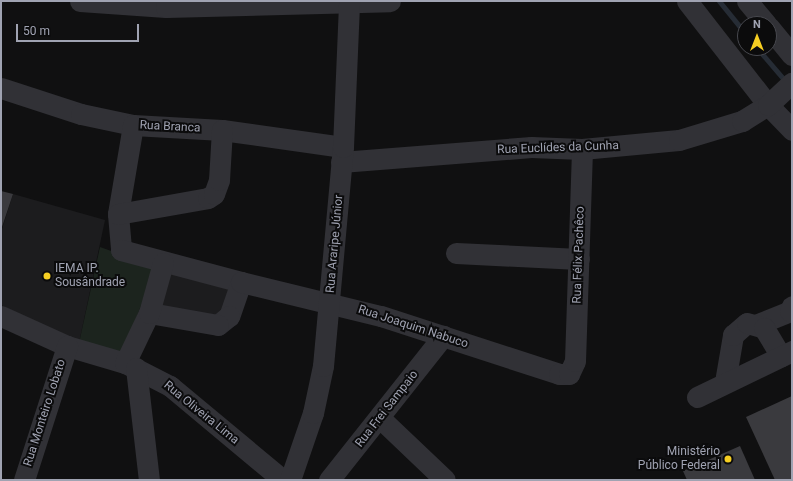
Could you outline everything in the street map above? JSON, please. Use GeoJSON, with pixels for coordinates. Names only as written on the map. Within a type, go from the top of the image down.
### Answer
{"type":"FeatureCollection","features":[{"type":"Feature","properties":{"kind":"street"},"geometry":{"type":"LineString","coordinates":[[80,1],[166,7],[222,3],[390,1]]}},
{"type":"Feature","properties":{"kind":"street"},"geometry":{"type":"LineString","coordinates":[[687,1],[779,95],[792,130]]}},
{"type":"Feature","properties":{"kind":"street","name":"Rua Araripe Júnior"},"geometry":{"type":"LineString","coordinates":[[290,480],[313,413],[323,366],[330,302],[342,154],[349,2]]}},
{"type":"Feature","properties":{"kind":"street"},"geometry":{"type":"LineString","coordinates":[[750,2],[760,16]]}},
{"type":"Feature","properties":{"kind":"street"},"geometry":{"type":"LineString","coordinates":[[777,37],[792,55]]}},
{"type":"Feature","properties":{"kind":"street","name":"Rua Branca"},"geometry":{"type":"LineString","coordinates":[[1,88],[80,114],[133,125],[222,130],[342,154]]}},
{"type":"Feature","properties":{"kind":"street","name":"Rua Euclídes da Cunha"},"geometry":{"type":"LineString","coordinates":[[342,154],[531,147],[582,149],[687,138],[742,121],[779,95]]}},
{"type":"Feature","properties":{"kind":"street"},"geometry":{"type":"LineString","coordinates":[[133,125],[118,214],[208,198],[214,194],[220,180],[222,130]]}},
{"type":"Feature","properties":{"kind":"street","name":"Rua Félix Pachêco"},"geometry":{"type":"LineString","coordinates":[[575,361],[582,149]]}},
{"type":"Feature","properties":{"kind":"street","name":"Rua Joaquim Nabuco"},"geometry":{"type":"LineString","coordinates":[[118,214],[121,250],[163,263],[330,302],[443,336],[559,374],[569,374],[575,361]]}},
{"type":"Feature","properties":{"kind":"street"},"geometry":{"type":"LineString","coordinates":[[456,253],[579,259]]}},
{"type":"Feature","properties":{"kind":"street"},"geometry":{"type":"LineString","coordinates":[[149,480],[131,366],[163,263]]}},
{"type":"Feature","properties":{"kind":"street"},"geometry":{"type":"LineString","coordinates":[[149,312],[218,325],[229,316],[241,282]]}},
{"type":"Feature","properties":{"kind":"street"},"geometry":{"type":"LineString","coordinates":[[726,382],[733,335],[747,323],[758,324],[790,311],[792,306]]}},
{"type":"Feature","properties":{"kind":"street","name":"Rua Oliveira Lima"},"geometry":{"type":"LineString","coordinates":[[1,316],[67,346],[131,366],[170,386],[283,480]]}},
{"type":"Feature","properties":{"kind":"street"},"geometry":{"type":"LineString","coordinates":[[697,397],[787,354],[758,324]]}},
{"type":"Feature","properties":{"kind":"street","name":"Rua Frei Sampaio"},"geometry":{"type":"LineString","coordinates":[[329,480],[381,419],[443,336]]}},
{"type":"Feature","properties":{"kind":"street","name":"Rua Monteiro Lobato"},"geometry":{"type":"LineString","coordinates":[[24,480],[67,346]]}},
{"type":"Feature","properties":{"kind":"street"},"geometry":{"type":"LineString","coordinates":[[381,419],[445,480]]}},
{"type":"Feature","properties":{"kind":"shaded area","name":"IEMA IP. Sousândrade"},"geometry":{"type":"Polygon","coordinates":[[[13,194],[105,220],[79,343],[1,305],[1,232],[13,194]]]}},
{"type":"Feature","properties":{"kind":"shaded area"},"geometry":{"type":"Polygon","coordinates":[[[100,247],[156,267],[122,355],[79,343],[100,247]]]}},
{"type":"Feature","properties":{"kind":"shaded area"},"geometry":{"type":"Polygon","coordinates":[[[167,269],[232,286],[218,319],[156,307],[167,269]]]}},
{"type":"Feature","properties":{"kind":"building"},"geometry":{"type":"Polygon","coordinates":[[[1,191],[13,194],[1,230],[1,191]]]}},
{"type":"Feature","properties":{"kind":"building"},"geometry":{"type":"Polygon","coordinates":[[[792,396],[792,480],[775,480],[746,417],[792,396]]]}},
{"type":"Feature","properties":{"kind":"building","name":"Ministério Público Federal"},"geometry":{"type":"Polygon","coordinates":[[[740,446],[755,480],[687,480],[683,471],[740,446]]]}},
{"type":"Feature","properties":{"kind":"waterway"},"geometry":{"type":"LineString","coordinates":[[719,1],[737,23]]}},
{"type":"Feature","properties":{"kind":"waterway"},"geometry":{"type":"LineString","coordinates":[[764,56],[786,82]]}},
{"type":"Feature","properties":{"kind":"place","name":"IEMA IP. Sousândrade"},"geometry":{"type":"Point","coordinates":[47,276]}},
{"type":"Feature","properties":{"kind":"place","name":"Ministério Público Federal"},"geometry":{"type":"Point","coordinates":[728,459]}}]}
